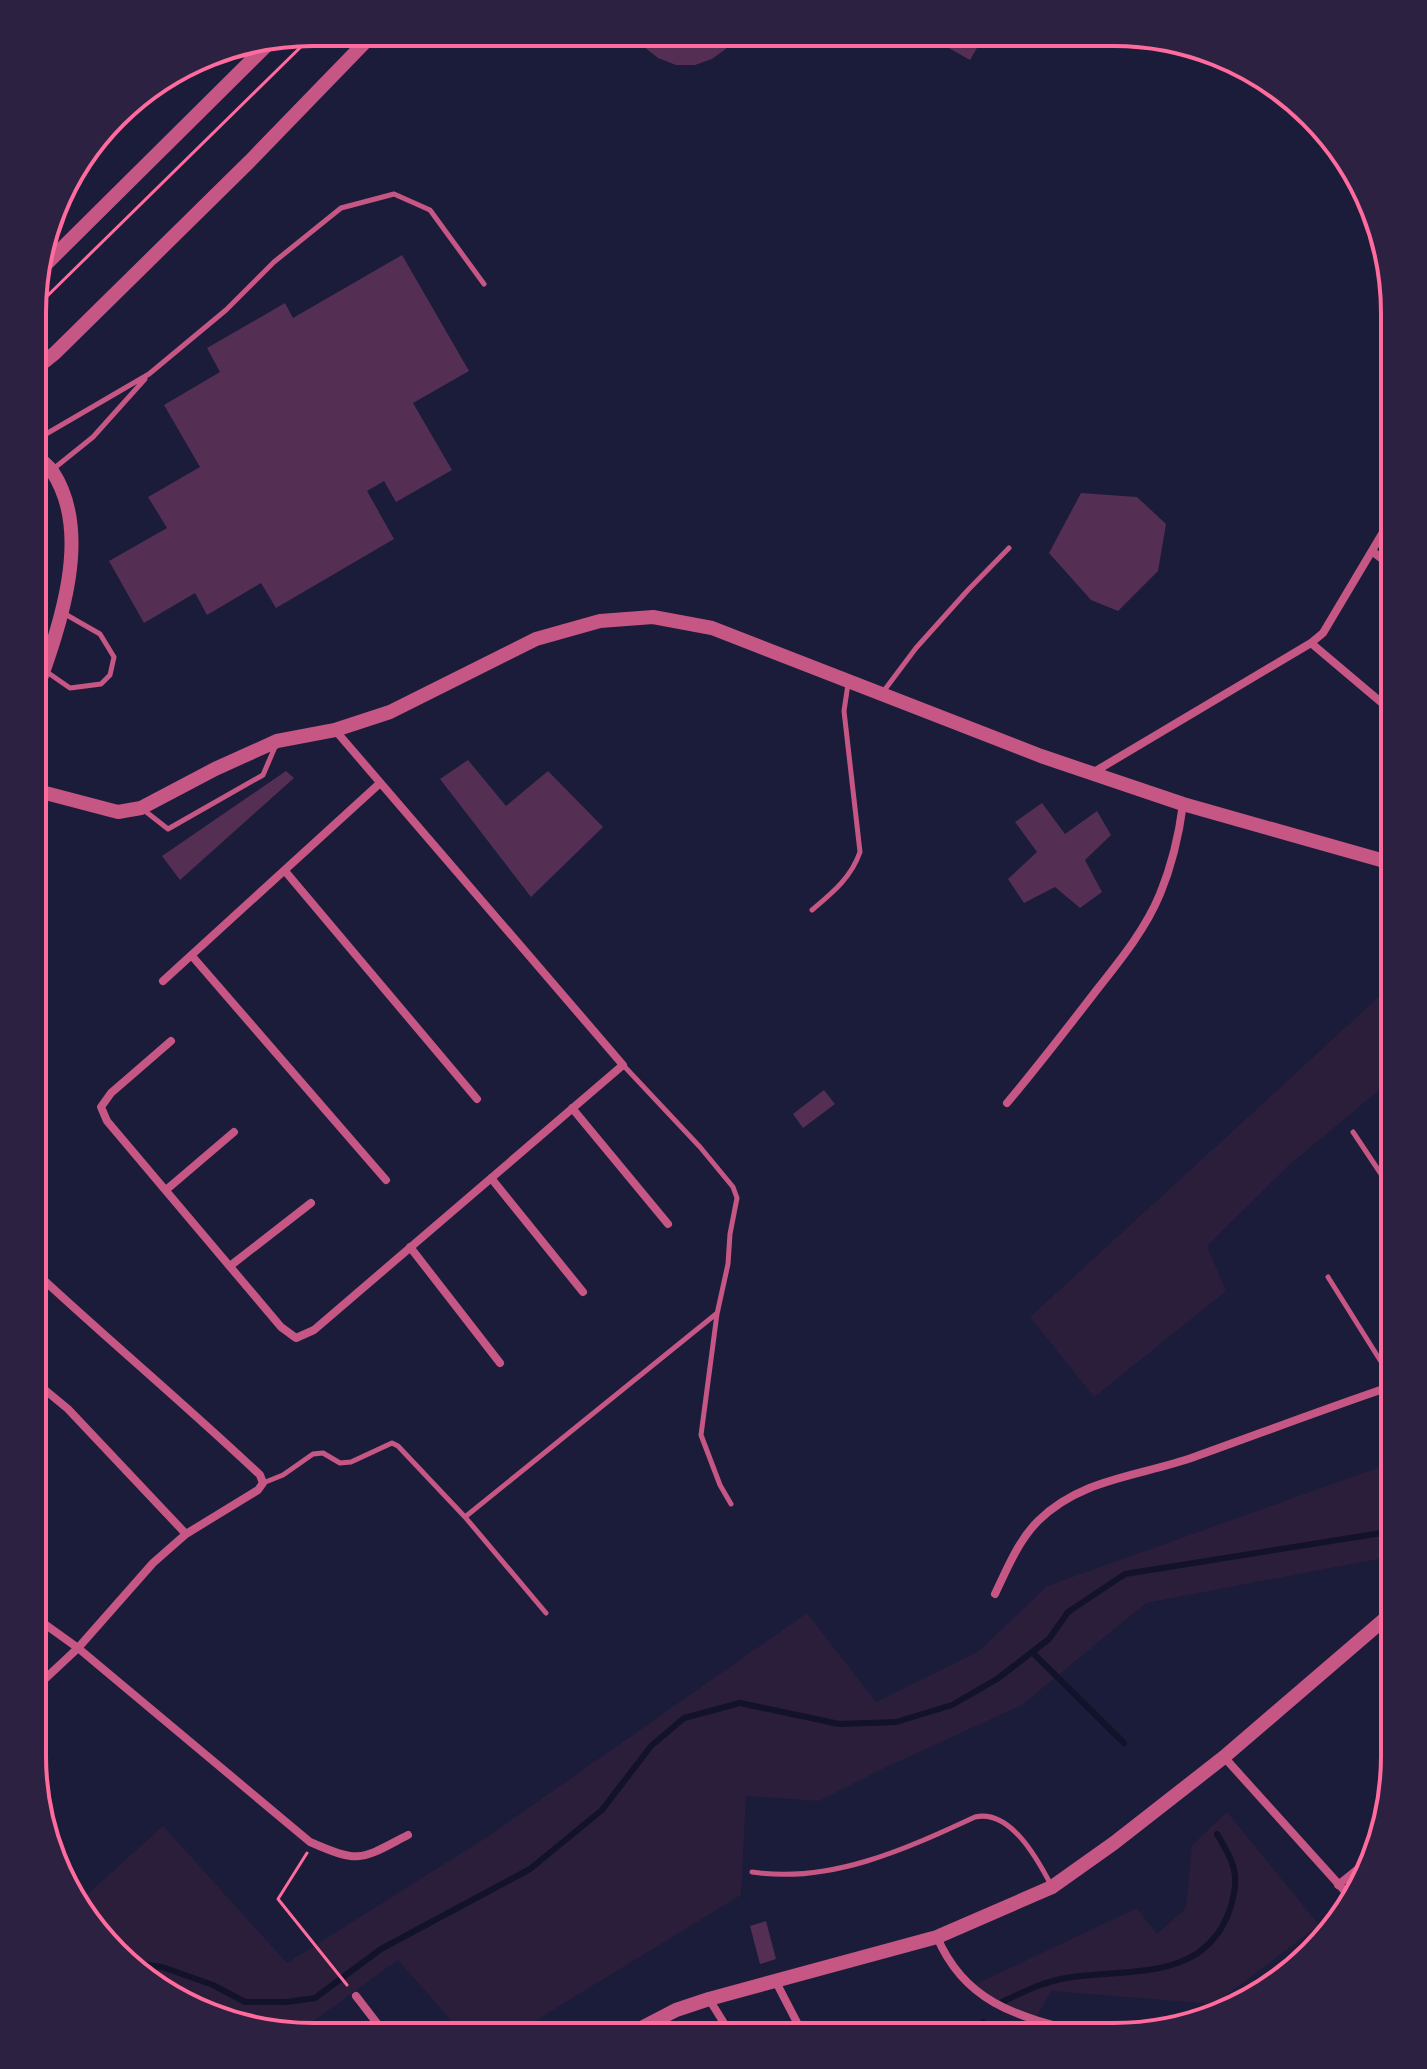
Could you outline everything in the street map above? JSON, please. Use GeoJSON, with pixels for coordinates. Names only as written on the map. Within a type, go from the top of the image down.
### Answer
{"type":"FeatureCollection","features":[{"type":"Feature","properties":{"kind":"street"},"geometry":{"type":"LineString","coordinates":[[46,360],[250,161],[361,47]]}},
{"type":"Feature","properties":{"kind":"street"},"geometry":{"type":"LineString","coordinates":[[52,258],[261,51]]}},
{"type":"Feature","properties":{"kind":"street"},"geometry":{"type":"LineString","coordinates":[[46,466],[67,503],[73,554],[46,663]]}},
{"type":"Feature","properties":{"kind":"street"},"geometry":{"type":"LineString","coordinates":[[46,470],[51,471]]}},
{"type":"Feature","properties":{"kind":"street"},"geometry":{"type":"LineString","coordinates":[[1094,773],[1311,643],[1334,618],[1381,536]]}},
{"type":"Feature","properties":{"kind":"street"},"geometry":{"type":"LineString","coordinates":[[1372,551],[1381,558]]}},
{"type":"Feature","properties":{"kind":"street"},"geometry":{"type":"LineString","coordinates":[[46,793],[118,812],[141,808],[277,741],[335,730],[390,712],[536,639],[600,621],[653,617],[712,628],[850,679],[1041,756],[1183,804],[1381,860]]}},
{"type":"Feature","properties":{"kind":"street"},"geometry":{"type":"LineString","coordinates":[[1311,643],[1381,702]]}},
{"type":"Feature","properties":{"kind":"street"},"geometry":{"type":"LineString","coordinates":[[171,1041],[111,1093],[101,1107],[107,1121],[281,1327],[296,1338],[314,1330],[623,1065],[335,730]]}},
{"type":"Feature","properties":{"kind":"street"},"geometry":{"type":"LineString","coordinates":[[163,981],[379,784]]}},
{"type":"Feature","properties":{"kind":"street"},"geometry":{"type":"LineString","coordinates":[[1007,1103],[1127,952],[1144,925],[1170,867],[1183,804]]}},
{"type":"Feature","properties":{"kind":"street"},"geometry":{"type":"LineString","coordinates":[[285,871],[477,1099]]}},
{"type":"Feature","properties":{"kind":"street"},"geometry":{"type":"LineString","coordinates":[[192,956],[386,1180]]}},
{"type":"Feature","properties":{"kind":"street"},"geometry":{"type":"LineString","coordinates":[[572,1108],[668,1224]]}},
{"type":"Feature","properties":{"kind":"street"},"geometry":{"type":"LineString","coordinates":[[166,1190],[234,1132]]}},
{"type":"Feature","properties":{"kind":"street"},"geometry":{"type":"LineString","coordinates":[[491,1178],[583,1292]]}},
{"type":"Feature","properties":{"kind":"street"},"geometry":{"type":"LineString","coordinates":[[230,1266],[311,1203]]}},
{"type":"Feature","properties":{"kind":"street"},"geometry":{"type":"LineString","coordinates":[[410,1247],[500,1363]]}},
{"type":"Feature","properties":{"kind":"street"},"geometry":{"type":"LineString","coordinates":[[46,1282],[102,1335],[191,1409],[260,1475],[263,1483],[258,1490],[186,1534],[153,1563],[78,1648],[46,1678]]}},
{"type":"Feature","properties":{"kind":"street"},"geometry":{"type":"LineString","coordinates":[[995,1594],[1013,1556],[1037,1521],[1084,1489],[1127,1474],[1191,1458],[1380,1389]]}},
{"type":"Feature","properties":{"kind":"street"},"geometry":{"type":"LineString","coordinates":[[46,1391],[68,1409],[186,1534]]}},
{"type":"Feature","properties":{"kind":"street"},"geometry":{"type":"LineString","coordinates":[[651,2023],[676,2010],[709,1999],[937,1937],[1052,1887],[1224,1757],[1380,1623]]}},
{"type":"Feature","properties":{"kind":"street"},"geometry":{"type":"LineString","coordinates":[[46,1625],[78,1648],[310,1842],[340,1855],[359,1859],[408,1835]]}},
{"type":"Feature","properties":{"kind":"street"},"geometry":{"type":"LineString","coordinates":[[1224,1757],[1344,1891]]}},
{"type":"Feature","properties":{"kind":"street"},"geometry":{"type":"LineString","coordinates":[[1338,1885],[1354,1872]]}},
{"type":"Feature","properties":{"kind":"street"},"geometry":{"type":"LineString","coordinates":[[937,1937],[953,1968],[990,2002],[1016,2016],[1043,2023]]}},
{"type":"Feature","properties":{"kind":"street"},"geometry":{"type":"LineString","coordinates":[[776,1982],[797,2023]]}},
{"type":"Feature","properties":{"kind":"street"},"geometry":{"type":"LineString","coordinates":[[356,1996],[377,2023]]}},
{"type":"Feature","properties":{"kind":"street"},"geometry":{"type":"LineString","coordinates":[[709,1999],[724,2023]]}},
{"type":"Feature","properties":{"kind":"lane"},"geometry":{"type":"LineString","coordinates":[[51,471],[93,437],[149,374],[226,310],[274,262],[341,208],[394,194],[430,210],[484,284]]}},
{"type":"Feature","properties":{"kind":"lane"},"geometry":{"type":"LineString","coordinates":[[46,434],[149,374]]}},
{"type":"Feature","properties":{"kind":"lane"},"geometry":{"type":"LineString","coordinates":[[882,693],[924,639],[1009,548]]}},
{"type":"Feature","properties":{"kind":"lane"},"geometry":{"type":"LineString","coordinates":[[46,671],[70,688],[101,684],[110,675],[114,657],[100,634],[60,612]]}},
{"type":"Feature","properties":{"kind":"lane"},"geometry":{"type":"LineString","coordinates":[[812,910],[847,876],[860,852],[844,711],[850,679]]}},
{"type":"Feature","properties":{"kind":"lane"},"geometry":{"type":"LineString","coordinates":[[141,808],[168,829],[263,775],[277,741]]}},
{"type":"Feature","properties":{"kind":"lane"},"geometry":{"type":"LineString","coordinates":[[623,1065],[700,1147],[733,1187],[737,1198],[701,1435],[720,1485],[731,1504]]}},
{"type":"Feature","properties":{"kind":"lane"},"geometry":{"type":"LineString","coordinates":[[1353,1132],[1380,1173]]}},
{"type":"Feature","properties":{"kind":"lane"},"geometry":{"type":"LineString","coordinates":[[1328,1277],[1380,1360]]}},
{"type":"Feature","properties":{"kind":"lane"},"geometry":{"type":"LineString","coordinates":[[465,1517],[717,1314]]}},
{"type":"Feature","properties":{"kind":"lane"},"geometry":{"type":"LineString","coordinates":[[263,1483],[283,1475],[313,1454],[323,1453],[340,1463],[351,1462],[392,1443],[465,1517],[546,1613]]}},
{"type":"Feature","properties":{"kind":"lane"},"geometry":{"type":"LineString","coordinates":[[752,1872],[810,1873],[878,1858],[975,1817],[988,1816],[1010,1826],[1042,1867],[1052,1887]]}},
{"type":"Feature","properties":{"kind":"path"},"geometry":{"type":"LineString","coordinates":[[47,296],[301,47]]}},
{"type":"Feature","properties":{"kind":"path"},"geometry":{"type":"LineString","coordinates":[[310,1842],[305,1859],[278,1899],[356,1996]]}},
{"type":"Feature","properties":{"kind":"shaded area"},"geometry":{"type":"Polygon","coordinates":[[[1381,995],[1380,1089],[1289,1165],[1207,1246],[1226,1291],[1094,1397],[1030,1317],[1381,995]]]}},
{"type":"Feature","properties":{"kind":"shaded area"},"geometry":{"type":"Polygon","coordinates":[[[1380,1467],[1380,1559],[1146,1603],[1022,1705],[819,1801],[746,1796],[741,1895],[532,2023],[453,2023],[398,1960],[311,2023],[278,2021],[244,2014],[211,2003],[150,1968],[101,1919],[86,1896],[163,1826],[287,1963],[487,1837],[807,1613],[876,1702],[979,1651],[1047,1586],[1380,1467]]]}},
{"type":"Feature","properties":{"kind":"shaded area"},"geometry":{"type":"Polygon","coordinates":[[[1227,1812],[1319,1925],[1212,2004],[1051,1991],[1036,2018],[989,1999],[974,1985],[1137,1908],[1157,1934],[1186,1908],[1192,1845],[1227,1812]]]}},
{"type":"Feature","properties":{"kind":"building"},"geometry":{"type":"Polygon","coordinates":[[[728,46],[712,59],[695,65],[676,65],[658,58],[644,47],[728,46]]]}},
{"type":"Feature","properties":{"kind":"building"},"geometry":{"type":"Polygon","coordinates":[[[946,46],[978,46],[970,60],[946,46]]]}},
{"type":"Feature","properties":{"kind":"building"},"geometry":{"type":"Polygon","coordinates":[[[402,255],[469,371],[413,403],[452,470],[396,502],[384,481],[367,491],[394,539],[276,608],[261,583],[207,615],[195,593],[144,623],[109,561],[167,528],[148,497],[200,467],[164,405],[220,372],[207,348],[285,303],[293,318],[402,255]]]}},
{"type":"Feature","properties":{"kind":"building"},"geometry":{"type":"Polygon","coordinates":[[[1081,493],[1137,497],[1166,524],[1158,571],[1118,611],[1091,600],[1049,553],[1081,493]]]}},
{"type":"Feature","properties":{"kind":"building"},"geometry":{"type":"Polygon","coordinates":[[[468,760],[506,806],[548,771],[603,827],[531,897],[440,779],[468,760]]]}},
{"type":"Feature","properties":{"kind":"building"},"geometry":{"type":"Polygon","coordinates":[[[286,771],[294,778],[180,880],[162,856],[286,771]]]}},
{"type":"Feature","properties":{"kind":"building"},"geometry":{"type":"Polygon","coordinates":[[[1042,803],[1065,834],[1097,811],[1111,835],[1085,860],[1102,892],[1080,908],[1055,887],[1024,903],[1008,879],[1037,852],[1015,822],[1042,803]]]}},
{"type":"Feature","properties":{"kind":"building"},"geometry":{"type":"Polygon","coordinates":[[[824,1090],[835,1104],[803,1128],[793,1114],[824,1090]]]}},
{"type":"Feature","properties":{"kind":"building"},"geometry":{"type":"Polygon","coordinates":[[[766,1921],[776,1959],[760,1964],[750,1926],[766,1921]]]}},
{"type":"Feature","properties":{"kind":"waterway"},"geometry":{"type":"LineString","coordinates":[[146,1965],[213,1985],[245,2002],[315,1998],[381,1949],[530,1869],[602,1810],[651,1746],[684,1718],[740,1703],[839,1724],[896,1722],[952,1705],[997,1679],[1049,1639],[1068,1612],[1125,1574],[1380,1533]]}},
{"type":"Feature","properties":{"kind":"waterway"},"geometry":{"type":"LineString","coordinates":[[1032,1652],[1124,1743]]}},
{"type":"Feature","properties":{"kind":"waterway"},"geometry":{"type":"LineString","coordinates":[[1002,2002],[1058,1980],[1162,1968],[1203,1950],[1218,1933],[1230,1909],[1235,1887],[1234,1870],[1217,1834]]}}]}
